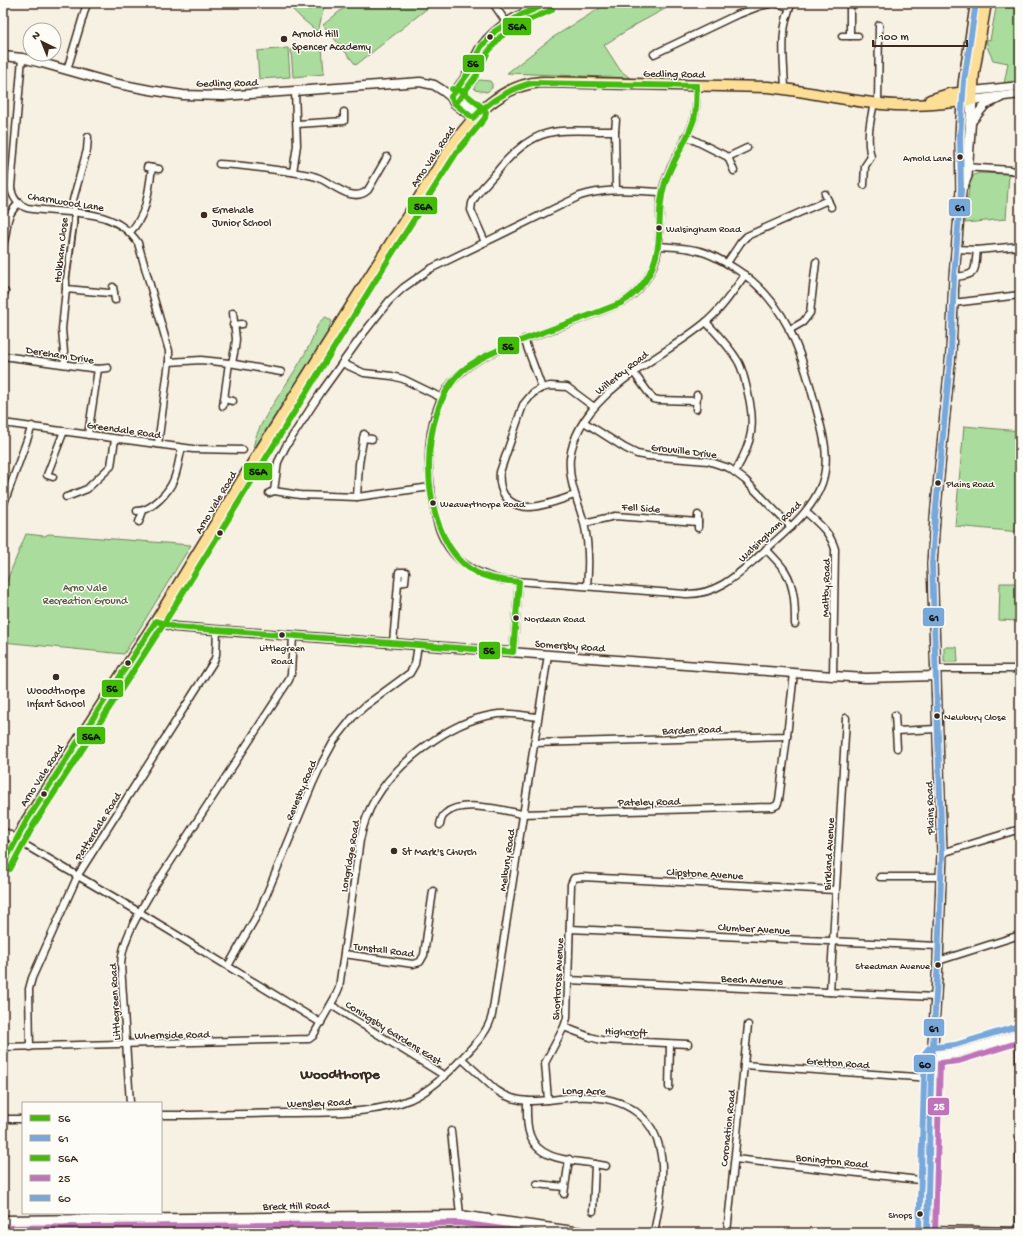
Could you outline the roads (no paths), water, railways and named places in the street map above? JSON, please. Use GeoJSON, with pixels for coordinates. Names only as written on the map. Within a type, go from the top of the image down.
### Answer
{"type":"FeatureCollection","features":[{"type":"Feature","properties":{"kind":"main road"},"geometry":{"type":"LineString","coordinates":[[968,96],[976,3]]}},
{"type":"Feature","properties":{"kind":"main road"},"geometry":{"type":"LineString","coordinates":[[968,96],[974,72],[986,3]]}},
{"type":"Feature","properties":{"kind":"main road","name":"Gedling Road"},"geometry":{"type":"LineString","coordinates":[[476,116],[490,103],[509,91],[521,86],[541,82],[785,88],[876,104],[910,105],[949,94],[968,96]]}},
{"type":"Feature","properties":{"kind":"main road","name":"Plains Road"},"geometry":{"type":"LineString","coordinates":[[927,1231],[930,1078],[942,877],[932,564],[935,518],[951,361],[954,277],[961,191],[971,122],[968,96]]}},
{"type":"Feature","properties":{"kind":"main road","name":"Plains Road"},"geometry":{"type":"LineString","coordinates":[[964,167],[960,136],[968,96]]}},
{"type":"Feature","properties":{"kind":"main road","name":"Arno Vale Road"},"geometry":{"type":"LineString","coordinates":[[3,865],[15,839],[156,621],[391,240],[451,147],[476,116]]}},
{"type":"Feature","properties":{"kind":"street"},"geometry":{"type":"LineString","coordinates":[[67,70],[87,3]]}},
{"type":"Feature","properties":{"kind":"street"},"geometry":{"type":"LineString","coordinates":[[493,3],[506,22]]}},
{"type":"Feature","properties":{"kind":"street"},"geometry":{"type":"LineString","coordinates":[[451,97],[468,72],[481,47],[490,37],[506,22],[525,12],[550,3]]}},
{"type":"Feature","properties":{"kind":"street"},"geometry":{"type":"LineString","coordinates":[[654,54],[734,16],[760,6],[774,3],[791,5],[787,15],[784,31],[785,88]]}},
{"type":"Feature","properties":{"kind":"street"},"geometry":{"type":"LineString","coordinates":[[850,3],[850,36]]}},
{"type":"Feature","properties":{"kind":"street"},"geometry":{"type":"LineString","coordinates":[[864,185],[865,166],[870,157],[868,147],[868,131],[876,104],[879,25]]}},
{"type":"Feature","properties":{"kind":"street"},"geometry":{"type":"LineString","coordinates":[[842,36],[858,36]]}},
{"type":"Feature","properties":{"kind":"street"},"geometry":{"type":"LineString","coordinates":[[674,45],[678,52]]}},
{"type":"Feature","properties":{"kind":"street","name":"Gedling Road"},"geometry":{"type":"LineString","coordinates":[[3,56],[22,58]]}},
{"type":"Feature","properties":{"kind":"street","name":"Charnwood Lane"},"geometry":{"type":"LineString","coordinates":[[22,58],[12,194],[19,203],[27,208],[106,217],[130,232],[140,249],[168,347],[169,362],[158,444]]}},
{"type":"Feature","properties":{"kind":"street","name":"Gedling Road"},"geometry":{"type":"LineString","coordinates":[[37,62],[113,83],[184,95],[224,96],[420,82],[434,85],[451,97],[454,103],[476,116]]}},
{"type":"Feature","properties":{"kind":"street","name":"Walsingham Road"},"geometry":{"type":"LineString","coordinates":[[659,246],[695,250],[727,263],[745,275],[762,290],[780,314],[804,364],[824,438],[826,467],[822,483],[815,498],[806,512],[791,527],[729,581],[716,589],[702,593],[686,594],[519,582],[482,575],[465,565],[454,554],[444,539],[437,522],[430,487],[428,464],[430,440],[435,417],[442,398],[454,380],[470,365],[496,351],[524,339],[615,306],[629,298],[642,286],[656,259],[659,246],[660,205],[662,192],[672,163],[686,136],[695,114],[697,86]]}},
{"type":"Feature","properties":{"kind":"street"},"geometry":{"type":"LineString","coordinates":[[968,96],[1020,86]]}},
{"type":"Feature","properties":{"kind":"street"},"geometry":{"type":"LineString","coordinates":[[293,172],[297,145],[295,91]]}},
{"type":"Feature","properties":{"kind":"street"},"geometry":{"type":"LineString","coordinates":[[968,96],[1020,94]]}},
{"type":"Feature","properties":{"kind":"street"},"geometry":{"type":"LineString","coordinates":[[971,122],[985,105],[1006,95]]}},
{"type":"Feature","properties":{"kind":"street"},"geometry":{"type":"LineString","coordinates":[[297,124],[344,120],[344,112]]}},
{"type":"Feature","properties":{"kind":"street"},"geometry":{"type":"LineString","coordinates":[[616,120],[616,190]]}},
{"type":"Feature","properties":{"kind":"street"},"geometry":{"type":"LineString","coordinates":[[485,242],[472,212],[471,205],[475,197],[502,164],[523,144],[536,136],[554,131],[616,130]]}},
{"type":"Feature","properties":{"kind":"street"},"geometry":{"type":"LineString","coordinates":[[686,136],[728,157],[734,172]]}},
{"type":"Feature","properties":{"kind":"street"},"geometry":{"type":"LineString","coordinates":[[74,213],[73,200],[90,150],[88,137]]}},
{"type":"Feature","properties":{"kind":"street"},"geometry":{"type":"LineString","coordinates":[[728,157],[747,148]]}},
{"type":"Feature","properties":{"kind":"street"},"geometry":{"type":"LineString","coordinates":[[219,164],[305,173],[317,177],[349,194],[356,196],[363,194],[368,190],[387,157]]}},
{"type":"Feature","properties":{"kind":"street"},"geometry":{"type":"LineString","coordinates":[[964,167],[1011,170],[1020,173]]}},
{"type":"Feature","properties":{"kind":"street"},"geometry":{"type":"LineString","coordinates":[[130,232],[144,212],[153,168]]}},
{"type":"Feature","properties":{"kind":"street"},"geometry":{"type":"LineString","coordinates":[[430,487],[357,498],[271,492],[278,462],[282,452],[308,411],[375,317],[403,288],[430,269],[580,196],[594,192],[616,190],[662,192]]}},
{"type":"Feature","properties":{"kind":"street"},"geometry":{"type":"LineString","coordinates":[[727,263],[741,242],[747,236],[829,204],[825,194]]}},
{"type":"Feature","properties":{"kind":"street"},"geometry":{"type":"LineString","coordinates":[[3,245],[8,216],[19,203]]}},
{"type":"Feature","properties":{"kind":"street","name":"Holkham Close"},"geometry":{"type":"LineString","coordinates":[[65,364],[62,329],[74,213]]}},
{"type":"Feature","properties":{"kind":"street"},"geometry":{"type":"LineString","coordinates":[[956,249],[977,250],[1020,246]]}},
{"type":"Feature","properties":{"kind":"street"},"geometry":{"type":"LineString","coordinates":[[954,277],[972,274],[975,270],[977,250]]}},
{"type":"Feature","properties":{"kind":"street"},"geometry":{"type":"LineString","coordinates":[[789,330],[803,322],[810,313],[816,265],[823,268]]}},
{"type":"Feature","properties":{"kind":"street","name":"Willerby Road"},"geometry":{"type":"LineString","coordinates":[[587,586],[589,564],[588,546],[584,523],[570,478],[570,458],[574,440],[594,407],[612,390],[634,373],[706,322],[718,310],[745,275]]}},
{"type":"Feature","properties":{"kind":"street","name":"Holkham Close"},"geometry":{"type":"LineString","coordinates":[[66,289],[109,293],[114,290],[115,300]]}},
{"type":"Feature","properties":{"kind":"street"},"geometry":{"type":"LineString","coordinates":[[953,303],[1020,295]]}},
{"type":"Feature","properties":{"kind":"street"},"geometry":{"type":"LineString","coordinates":[[232,401],[224,403],[230,363],[235,344],[233,313]]}},
{"type":"Feature","properties":{"kind":"street"},"geometry":{"type":"LineString","coordinates":[[706,322],[739,363],[751,406],[753,420],[751,437],[743,458],[735,472]]}},
{"type":"Feature","properties":{"kind":"street"},"geometry":{"type":"LineString","coordinates":[[233,325],[242,324]]}},
{"type":"Feature","properties":{"kind":"street"},"geometry":{"type":"LineString","coordinates":[[524,339],[542,388]]}},
{"type":"Feature","properties":{"kind":"street","name":"Dereham Drive"},"geometry":{"type":"LineString","coordinates":[[3,356],[98,369],[88,435]]}},
{"type":"Feature","properties":{"kind":"street"},"geometry":{"type":"LineString","coordinates":[[169,362],[201,360],[230,363],[280,372]]}},
{"type":"Feature","properties":{"kind":"street"},"geometry":{"type":"LineString","coordinates":[[342,363],[364,373],[392,376],[403,379],[442,398]]}},
{"type":"Feature","properties":{"kind":"street"},"geometry":{"type":"LineString","coordinates":[[98,369],[108,368]]}},
{"type":"Feature","properties":{"kind":"street"},"geometry":{"type":"LineString","coordinates":[[634,373],[653,399],[696,398],[696,409]]}},
{"type":"Feature","properties":{"kind":"street"},"geometry":{"type":"LineString","coordinates":[[575,495],[526,508],[512,502],[505,496],[501,488],[500,477],[502,467],[523,405],[529,397],[542,388],[555,386],[567,387],[594,407]]}},
{"type":"Feature","properties":{"kind":"street","name":"Grouville Drive"},"geometry":{"type":"LineString","coordinates":[[584,422],[637,454],[708,461],[724,466],[745,480],[791,527]]}},
{"type":"Feature","properties":{"kind":"street","name":"Greendale Road"},"geometry":{"type":"LineString","coordinates":[[3,423],[182,448],[235,447],[243,450]]}},
{"type":"Feature","properties":{"kind":"street"},"geometry":{"type":"LineString","coordinates":[[3,506],[5,494],[32,426]]}},
{"type":"Feature","properties":{"kind":"street"},"geometry":{"type":"LineString","coordinates":[[53,477],[47,475],[64,431]]}},
{"type":"Feature","properties":{"kind":"street"},"geometry":{"type":"LineString","coordinates":[[357,498],[358,464],[364,436],[372,439]]}},
{"type":"Feature","properties":{"kind":"street"},"geometry":{"type":"LineString","coordinates":[[66,497],[72,496],[87,489],[111,466],[115,439]]}},
{"type":"Feature","properties":{"kind":"street"},"geometry":{"type":"LineString","coordinates":[[139,522],[140,510],[156,503],[170,486],[174,478],[182,448]]}},
{"type":"Feature","properties":{"kind":"street"},"geometry":{"type":"LineString","coordinates":[[71,488],[72,496]]}},
{"type":"Feature","properties":{"kind":"street","name":"Maltby Road"},"geometry":{"type":"LineString","coordinates":[[806,512],[828,533],[835,549],[833,676]]}},
{"type":"Feature","properties":{"kind":"street","name":"Fell Side"},"geometry":{"type":"LineString","coordinates":[[584,523],[615,516],[698,522]]}},
{"type":"Feature","properties":{"kind":"street"},"geometry":{"type":"LineString","coordinates":[[766,549],[785,570],[790,581],[794,598],[795,624]]}},
{"type":"Feature","properties":{"kind":"street"},"geometry":{"type":"LineString","coordinates":[[393,643],[398,582]]}},
{"type":"Feature","properties":{"kind":"street"},"geometry":{"type":"LineString","coordinates":[[513,652],[519,582]]}},
{"type":"Feature","properties":{"kind":"street","name":"Somersby Road"},"geometry":{"type":"LineString","coordinates":[[156,621],[175,627],[833,676],[866,678],[935,672]]}},
{"type":"Feature","properties":{"kind":"street","name":"Patterdale Road"},"geometry":{"type":"LineString","coordinates":[[30,1047],[29,989],[32,978],[78,875],[214,661],[217,652],[217,630]]}},
{"type":"Feature","properties":{"kind":"street","name":"Littlegreen Road"},"geometry":{"type":"LineString","coordinates":[[130,1102],[121,965],[122,954],[139,912],[289,680],[291,674],[292,636]]}},
{"type":"Feature","properties":{"kind":"street","name":"Revesby Road"},"geometry":{"type":"LineString","coordinates":[[228,966],[260,910],[312,785],[331,746],[337,736],[359,711],[410,673],[415,664],[418,645]]}},
{"type":"Feature","properties":{"kind":"street","name":"Melbury Road"},"geometry":{"type":"LineString","coordinates":[[462,1059],[485,1033],[492,1015],[537,717],[548,655]]}},
{"type":"Feature","properties":{"kind":"street"},"geometry":{"type":"LineString","coordinates":[[935,672],[1020,669]]}},
{"type":"Feature","properties":{"kind":"street"},"geometry":{"type":"LineString","coordinates":[[787,736],[794,673]]}},
{"type":"Feature","properties":{"kind":"street","name":"Longridge Road"},"geometry":{"type":"LineString","coordinates":[[327,1013],[339,988],[357,858],[363,828],[372,805],[385,785],[402,767],[423,749],[442,735],[465,723],[482,717],[500,714],[537,717]]}},
{"type":"Feature","properties":{"kind":"street"},"geometry":{"type":"LineString","coordinates":[[895,716],[897,748]]}},
{"type":"Feature","properties":{"kind":"street","name":"Birkland Avenue"},"geometry":{"type":"LineString","coordinates":[[830,992],[846,718]]}},
{"type":"Feature","properties":{"kind":"street"},"geometry":{"type":"LineString","coordinates":[[896,731],[938,729]]}},
{"type":"Feature","properties":{"kind":"street","name":"Barden Road"},"geometry":{"type":"LineString","coordinates":[[534,743],[787,736]]}},
{"type":"Feature","properties":{"kind":"street","name":"Pateley Road"},"geometry":{"type":"LineString","coordinates":[[440,825],[445,814],[453,809],[464,806],[522,814],[771,808],[775,806],[779,800],[787,736]]}},
{"type":"Feature","properties":{"kind":"street"},"geometry":{"type":"LineString","coordinates":[[942,854],[1020,829]]}},
{"type":"Feature","properties":{"kind":"street"},"geometry":{"type":"LineString","coordinates":[[3,832],[78,875],[321,1023]]}},
{"type":"Feature","properties":{"kind":"street","name":"Clipstone Avenue"},"geometry":{"type":"LineString","coordinates":[[574,878],[582,877],[835,890]]}},
{"type":"Feature","properties":{"kind":"street"},"geometry":{"type":"LineString","coordinates":[[880,877],[942,877]]}},
{"type":"Feature","properties":{"kind":"street","name":"Shortcross Avenue"},"geometry":{"type":"LineString","coordinates":[[548,1100],[545,1063],[564,1027],[567,1018],[571,884],[574,878]]}},
{"type":"Feature","properties":{"kind":"street","name":"Tunstall Road"},"geometry":{"type":"LineString","coordinates":[[344,954],[412,964],[420,962],[424,955],[433,891]]}},
{"type":"Feature","properties":{"kind":"street","name":"Clumber Avenue"},"geometry":{"type":"LineString","coordinates":[[570,929],[938,946]]}},
{"type":"Feature","properties":{"kind":"street"},"geometry":{"type":"LineString","coordinates":[[938,961],[1020,935]]}},
{"type":"Feature","properties":{"kind":"street","name":"Beech Avenue"},"geometry":{"type":"LineString","coordinates":[[568,980],[935,997]]}},
{"type":"Feature","properties":{"kind":"street","name":"Coningsby Gardens East"},"geometry":{"type":"LineString","coordinates":[[331,1005],[445,1076]]}},
{"type":"Feature","properties":{"kind":"street","name":"Whernside Road"},"geometry":{"type":"LineString","coordinates":[[3,1047],[307,1040],[313,1036],[327,1013]]}},
{"type":"Feature","properties":{"kind":"street","name":"Coronation Road"},"geometry":{"type":"LineString","coordinates":[[727,1233],[748,1025]]}},
{"type":"Feature","properties":{"kind":"street","name":"Highcroft"},"geometry":{"type":"LineString","coordinates":[[564,1027],[601,1040],[688,1044]]}},
{"type":"Feature","properties":{"kind":"street"},"geometry":{"type":"LineString","coordinates":[[932,1056],[958,1053],[1019,1034],[1020,1097]]}},
{"type":"Feature","properties":{"kind":"street"},"geometry":{"type":"LineString","coordinates":[[669,1087],[670,1044]]}},
{"type":"Feature","properties":{"kind":"street","name":"Wensley Road"},"geometry":{"type":"LineString","coordinates":[[162,1115],[357,1111],[376,1108],[411,1099],[430,1088],[462,1059]]}},
{"type":"Feature","properties":{"kind":"street","name":"Long Acre"},"geometry":{"type":"LineString","coordinates":[[462,1059],[502,1094],[516,1100],[548,1100],[577,1097],[605,1099],[629,1106],[640,1114],[651,1126],[655,1135],[660,1151],[662,1166],[660,1193],[654,1233]]}},
{"type":"Feature","properties":{"kind":"street","name":"Gretton Road"},"geometry":{"type":"LineString","coordinates":[[744,1065],[930,1078]]}},
{"type":"Feature","properties":{"kind":"street"},"geometry":{"type":"LineString","coordinates":[[527,1101],[529,1134],[535,1145],[540,1150],[552,1157],[600,1165]]}},
{"type":"Feature","properties":{"kind":"street"},"geometry":{"type":"LineString","coordinates":[[3,1120],[22,1119]]}},
{"type":"Feature","properties":{"kind":"street"},"geometry":{"type":"LineString","coordinates":[[451,1131],[462,1233]]}},
{"type":"Feature","properties":{"kind":"street"},"geometry":{"type":"LineString","coordinates":[[927,1231],[1019,1232],[1020,1138]]}},
{"type":"Feature","properties":{"kind":"street"},"geometry":{"type":"LineString","coordinates":[[593,1211],[600,1165],[599,1156]]}},
{"type":"Feature","properties":{"kind":"street"},"geometry":{"type":"LineString","coordinates":[[537,1184],[564,1191],[569,1159]]}},
{"type":"Feature","properties":{"kind":"street","name":"Bonington Road"},"geometry":{"type":"LineString","coordinates":[[734,1159],[928,1181]]}},
{"type":"Feature","properties":{"kind":"street","name":"Breck Hill Road"},"geometry":{"type":"LineString","coordinates":[[3,1220],[134,1217],[460,1215],[588,1233]]}},
{"type":"Feature","properties":{"kind":"street"},"geometry":{"type":"LineString","coordinates":[[132,1233],[134,1217]]}},
{"type":"Feature","properties":{"kind":"street"},"geometry":{"type":"LineString","coordinates":[[65,1219],[66,1233]]}},
{"type":"Feature","properties":{"kind":"place","name":"Arnold Hill Spencer Academy"},"geometry":{"type":"Point","coordinates":[284,39]}},
{"type":"Feature","properties":{"kind":"place","name":"Arnold Lane"},"geometry":{"type":"Point","coordinates":[960,157]}},
{"type":"Feature","properties":{"kind":"place","name":"Ernehale Junior School"},"geometry":{"type":"Point","coordinates":[204,215]}},
{"type":"Feature","properties":{"kind":"place","name":"Walsingham Road"},"geometry":{"type":"Point","coordinates":[659,228]}},
{"type":"Feature","properties":{"kind":"place","name":"Plains Road"},"geometry":{"type":"Point","coordinates":[938,483]}},
{"type":"Feature","properties":{"kind":"place","name":"Weaverthorpe Road"},"geometry":{"type":"Point","coordinates":[433,503]}},
{"type":"Feature","properties":{"kind":"place","name":"Nordean Road"},"geometry":{"type":"Point","coordinates":[516,618]}},
{"type":"Feature","properties":{"kind":"place","name":"Littlegreen Road"},"geometry":{"type":"Point","coordinates":[282,635]}},
{"type":"Feature","properties":{"kind":"place","name":"Woodthorpe Infant School"},"geometry":{"type":"Point","coordinates":[56,677]}},
{"type":"Feature","properties":{"kind":"place","name":"Newbury Close"},"geometry":{"type":"Point","coordinates":[937,716]}},
{"type":"Feature","properties":{"kind":"place","name":"St Mark's Church"},"geometry":{"type":"Point","coordinates":[394,851]}},
{"type":"Feature","properties":{"kind":"place","name":"Steedman Avenue"},"geometry":{"type":"Point","coordinates":[938,965]}},
{"type":"Feature","properties":{"kind":"place","name":"Shops"},"geometry":{"type":"Point","coordinates":[920,1214]}},
{"type":"Feature","properties":{"kind":"district","name":"Woodthorpe"},"geometry":{"type":"Point","coordinates":[340,1073]}},
{"type":"Feature","properties":{"kind":"park label","name":"Arno Vale Recreation Ground"},"geometry":{"type":"Point","coordinates":[85,593]}}]}
